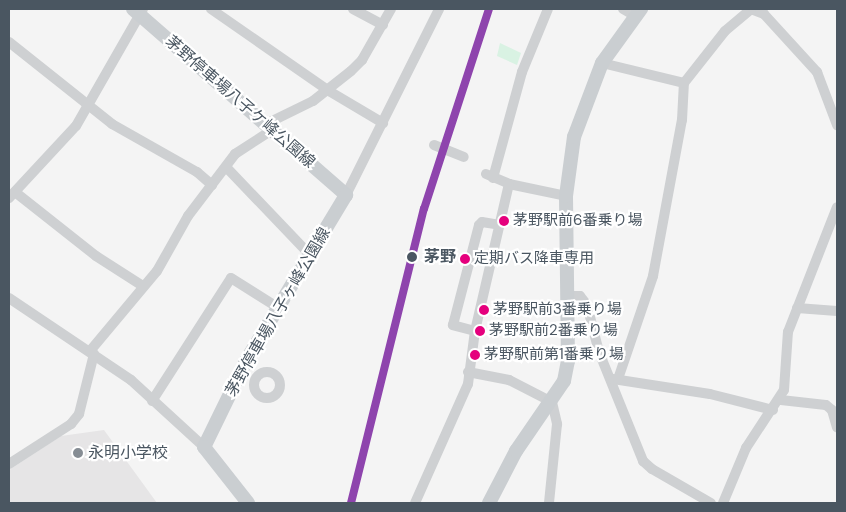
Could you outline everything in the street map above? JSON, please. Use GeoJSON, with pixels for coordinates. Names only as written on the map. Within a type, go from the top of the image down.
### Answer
{"type":"FeatureCollection","features":[{"type":"Feature","properties":{"kind":"main road","name":"茅野停車場八子ケ峰公園線"},"geometry":{"type":"LineString","coordinates":[[139,11],[346,195]]}},
{"type":"Feature","properties":{"kind":"main road"},"geometry":{"type":"LineString","coordinates":[[489,503],[516,451],[552,402],[564,381],[568,360],[566,196],[574,137],[602,63],[633,11]]}},
{"type":"Feature","properties":{"kind":"main road","name":"茅野停車場八子ヶ峰公園線"},"geometry":{"type":"LineString","coordinates":[[204,447],[237,376],[346,195]]}},
{"type":"Feature","properties":{"kind":"main road"},"geometry":{"type":"LineString","coordinates":[[204,447],[248,503]]}},
{"type":"Feature","properties":{"kind":"street"},"geometry":{"type":"LineString","coordinates":[[211,9],[329,91],[383,123]]}},
{"type":"Feature","properties":{"kind":"street"},"geometry":{"type":"LineString","coordinates":[[353,9],[383,25]]}},
{"type":"Feature","properties":{"kind":"street"},"geometry":{"type":"LineString","coordinates":[[9,464],[71,424],[79,414],[92,353],[143,286],[157,271],[188,216],[226,167],[242,148],[269,127],[329,91],[362,60],[383,25],[390,9]]}},
{"type":"Feature","properties":{"kind":"street"},"geometry":{"type":"LineString","coordinates":[[346,195],[439,9]]}},
{"type":"Feature","properties":{"kind":"street"},"geometry":{"type":"LineString","coordinates":[[548,9],[522,72],[489,176],[509,184],[566,196]]}},
{"type":"Feature","properties":{"kind":"street"},"geometry":{"type":"LineString","coordinates":[[614,379],[653,276],[682,120],[684,83],[725,31],[751,9],[764,14],[817,72],[837,125]]}},
{"type":"Feature","properties":{"kind":"street"},"geometry":{"type":"LineString","coordinates":[[139,11],[76,126],[12,195],[96,256],[143,286]]}},
{"type":"Feature","properties":{"kind":"street"},"geometry":{"type":"LineString","coordinates":[[9,42],[112,124],[196,172],[212,185]]}},
{"type":"Feature","properties":{"kind":"street"},"geometry":{"type":"LineString","coordinates":[[602,63],[684,83]]}},
{"type":"Feature","properties":{"kind":"street"},"geometry":{"type":"LineString","coordinates":[[434,145],[464,157]]}},
{"type":"Feature","properties":{"kind":"street"},"geometry":{"type":"LineString","coordinates":[[226,167],[311,256]]}},
{"type":"Feature","properties":{"kind":"street"},"geometry":{"type":"LineString","coordinates":[[415,503],[453,423],[468,384],[468,372],[475,331],[509,184]]}},
{"type":"Feature","properties":{"kind":"street"},"geometry":{"type":"LineString","coordinates":[[723,503],[746,448],[781,400],[784,390],[788,332],[837,207]]}},
{"type":"Feature","properties":{"kind":"street"},"geometry":{"type":"LineString","coordinates":[[475,331],[453,325],[478,225],[482,222],[500,225]]}},
{"type":"Feature","properties":{"kind":"street"},"geometry":{"type":"LineString","coordinates":[[152,401],[231,278],[277,307]]}},
{"type":"Feature","properties":{"kind":"street"},"geometry":{"type":"LineString","coordinates":[[568,296],[580,296],[587,304],[647,465],[711,503]]}},
{"type":"Feature","properties":{"kind":"street"},"geometry":{"type":"LineString","coordinates":[[9,298],[131,380],[204,447]]}},
{"type":"Feature","properties":{"kind":"street"},"geometry":{"type":"LineString","coordinates":[[797,308],[837,311]]}},
{"type":"Feature","properties":{"kind":"street"},"geometry":{"type":"LineString","coordinates":[[468,372],[509,380],[552,402],[557,424],[549,503]]}},
{"type":"Feature","properties":{"kind":"street"},"geometry":{"type":"LineString","coordinates":[[614,379],[710,394],[773,410]]}},
{"type":"Feature","properties":{"kind":"street"},"geometry":{"type":"LineString","coordinates":[[781,400],[814,402],[835,409],[837,427]]}},
{"type":"Feature","properties":{"kind":"shaded area","name":"永明小学校"},"geometry":{"type":"Polygon","coordinates":[[[104,430],[157,503],[9,503],[9,470],[61,436],[104,430]]]}},
{"type":"Feature","properties":{"kind":"green space"},"geometry":{"type":"Polygon","coordinates":[[[500,43],[521,53],[517,65],[497,56],[500,43]]]}},
{"type":"Feature","properties":{"kind":"transit line"},"geometry":{"type":"LineString","coordinates":[[351,503],[424,209],[489,9]]}},
{"type":"Feature","properties":{"kind":"place","name":"茅野駅前6番乗り場"},"geometry":{"type":"Point","coordinates":[504,221]}},
{"type":"Feature","properties":{"kind":"place","name":"茅野"},"geometry":{"type":"Point","coordinates":[412,257]}},
{"type":"Feature","properties":{"kind":"place","name":"定期バス降車専用"},"geometry":{"type":"Point","coordinates":[465,259]}},
{"type":"Feature","properties":{"kind":"place","name":"茅野駅前3番乗り場"},"geometry":{"type":"Point","coordinates":[484,310]}},
{"type":"Feature","properties":{"kind":"place","name":"茅野駅前2番乗り場"},"geometry":{"type":"Point","coordinates":[480,331]}},
{"type":"Feature","properties":{"kind":"place","name":"茅野駅前第1番乗り場"},"geometry":{"type":"Point","coordinates":[475,355]}},
{"type":"Feature","properties":{"kind":"place","name":"永明小学校"},"geometry":{"type":"Point","coordinates":[78,453]}}]}
